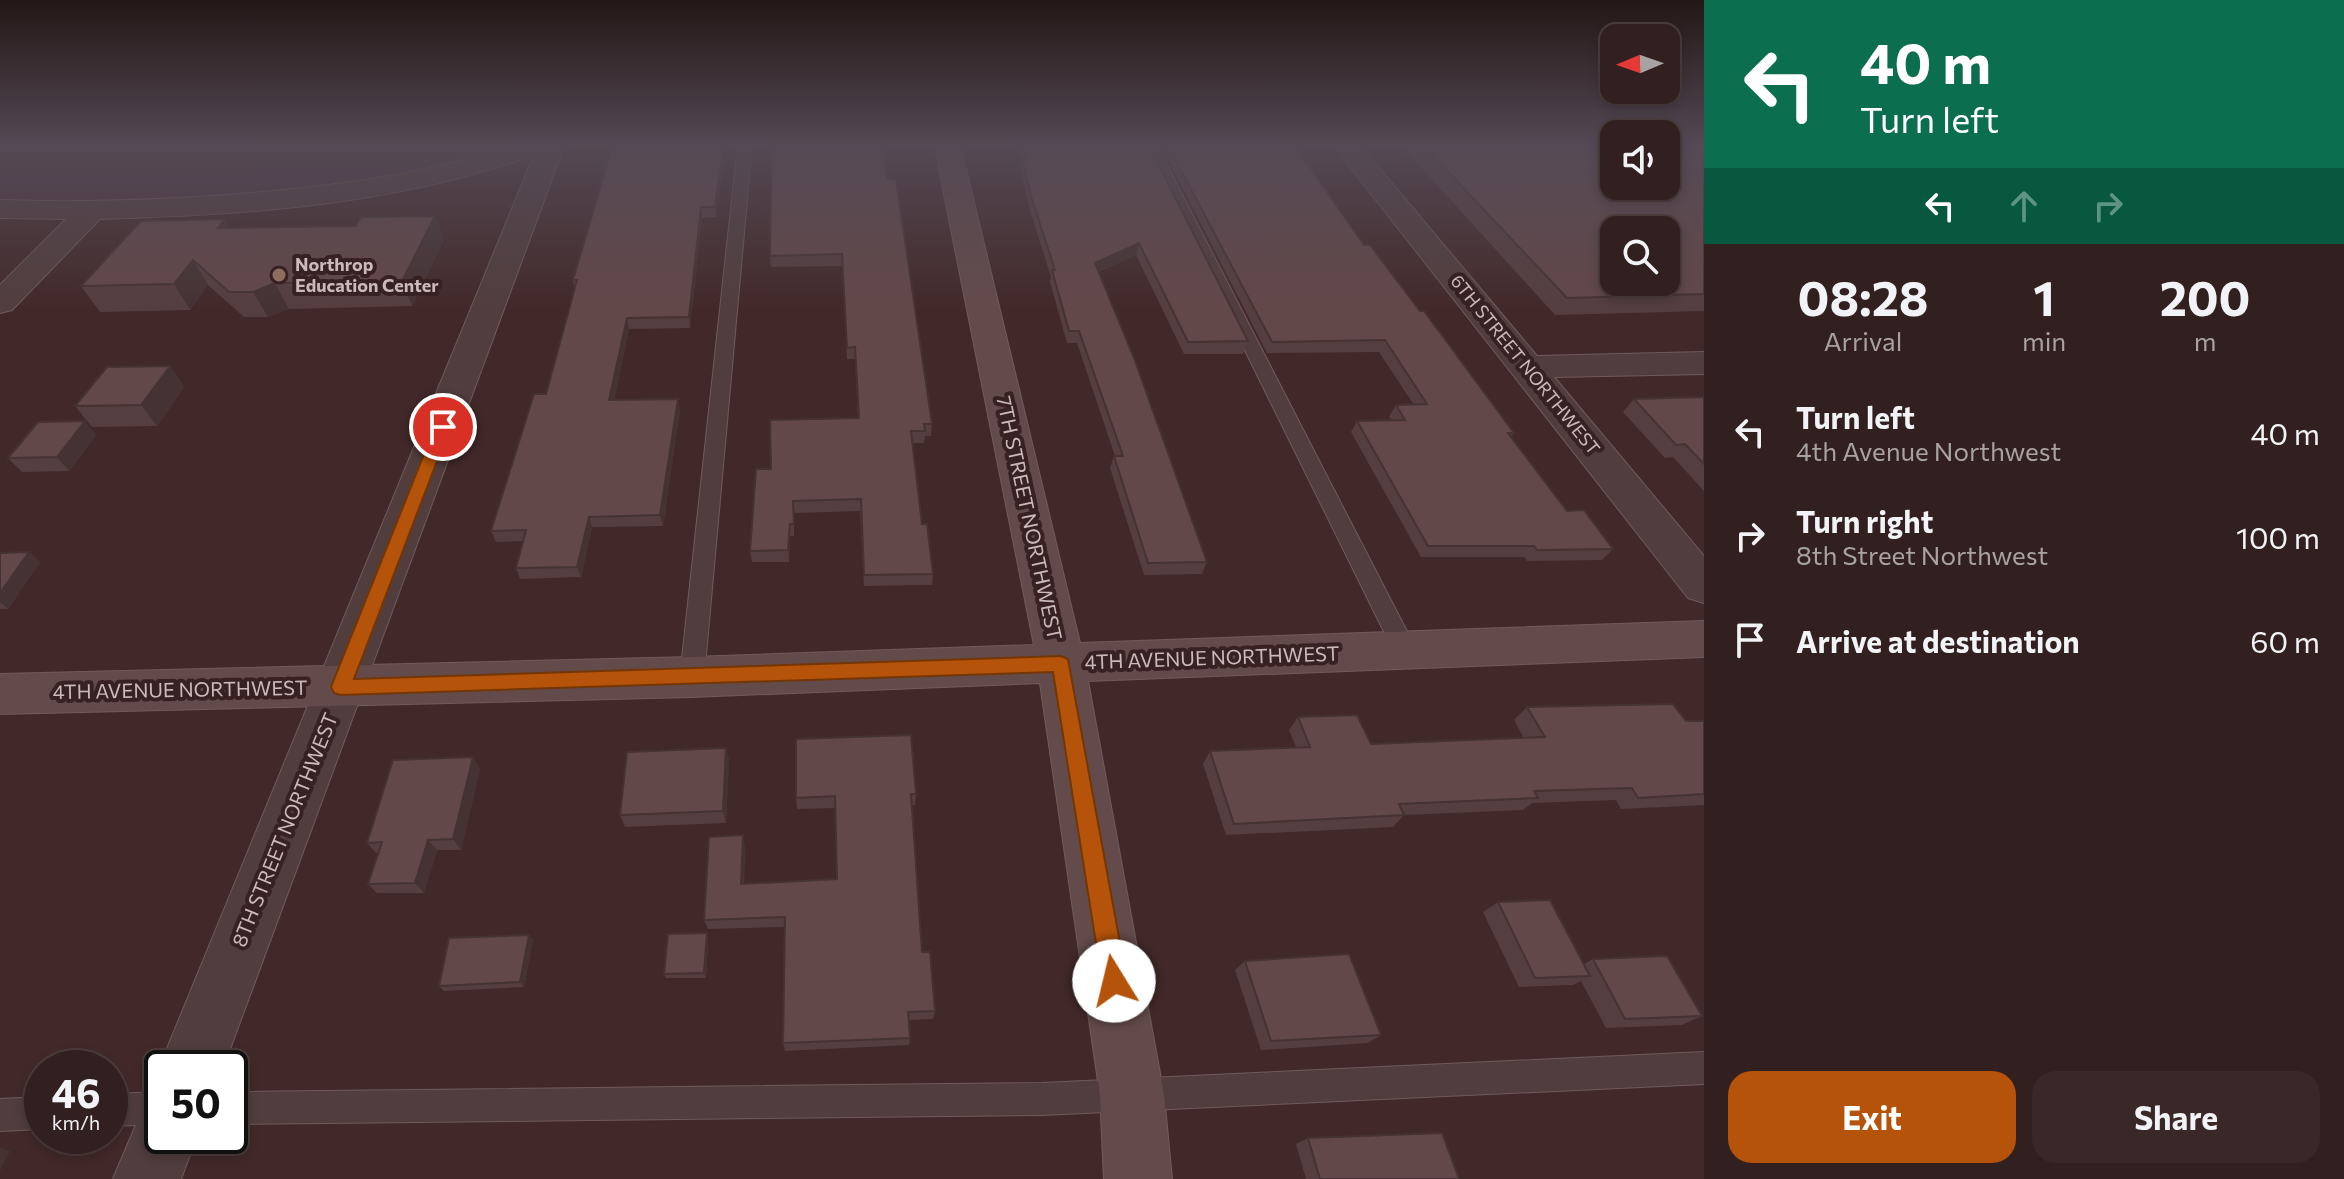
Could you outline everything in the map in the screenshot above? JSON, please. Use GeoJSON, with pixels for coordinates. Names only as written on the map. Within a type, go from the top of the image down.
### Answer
{"type":"FeatureCollection","features":[{"type":"Feature","properties":{"kind":"main road","name":"7TH STREET NORTHWEST"},"geometry":{"type":"LineString","coordinates":[[959,199],[1061,664],[1132,1095],[1138,1179]]}},
{"type":"Feature","properties":{"kind":"main road","name":"4TH AVENUE NORTHWEST"},"geometry":{"type":"LineString","coordinates":[[0,694],[692,677],[1704,639]]}},
{"type":"Feature","properties":{"kind":"street"},"geometry":{"type":"LineString","coordinates":[[0,209],[192,207],[266,199]]}},
{"type":"Feature","properties":{"kind":"street","name":"8TH STREET NORTHWEST"},"geometry":{"type":"LineString","coordinates":[[198,1050],[531,199]]}},
{"type":"Feature","properties":{"kind":"street","name":"6TH STREET NORTHWEST"},"geometry":{"type":"LineString","coordinates":[[1390,199],[1704,586]]}},
{"type":"Feature","properties":{"kind":"street"},"geometry":{"type":"LineString","coordinates":[[0,303],[92,210]]}},
{"type":"Feature","properties":{"kind":"street"},"geometry":{"type":"LineString","coordinates":[[1528,367],[1704,363]]}},
{"type":"Feature","properties":{"kind":"street"},"geometry":{"type":"LineString","coordinates":[[147,1179],[157,1154]]}},
{"type":"Feature","properties":{"kind":"lane"},"geometry":{"type":"LineString","coordinates":[[692,677],[740,199]]}},
{"type":"Feature","properties":{"kind":"lane"},"geometry":{"type":"LineString","coordinates":[[1177,199],[1404,649]]}},
{"type":"Feature","properties":{"kind":"lane"},"geometry":{"type":"LineString","coordinates":[[248,1108],[1132,1095],[1704,1068]]}},
{"type":"Feature","properties":{"kind":"lane"},"geometry":{"type":"LineString","coordinates":[[0,1115],[24,1114]]}},
{"type":"Feature","properties":{"kind":"shaded area"},"geometry":{"type":"Polygon","coordinates":[[[0,199],[283,199],[0,209],[0,199]]]}},
{"type":"Feature","properties":{"kind":"building"},"geometry":{"type":"Polygon","coordinates":[[[597,199],[716,199],[715,207],[701,207],[689,317],[627,318],[609,400],[678,399],[660,515],[589,517],[577,567],[516,568],[526,530],[491,531],[534,394],[546,394],[577,280],[573,280],[597,199]]]}},
{"type":"Feature","properties":{"kind":"building"},"geometry":{"type":"Polygon","coordinates":[[[771,199],[899,199],[932,424],[924,424],[925,431],[911,431],[922,524],[927,524],[933,574],[864,575],[861,499],[793,501],[794,524],[790,524],[788,550],[750,551],[756,469],[771,469],[770,420],[859,418],[855,347],[847,348],[842,254],[770,256],[771,199]]]}},
{"type":"Feature","properties":{"kind":"building"},"geometry":{"type":"Polygon","coordinates":[[[1032,199],[1176,199],[1248,341],[1188,342],[1139,243],[1095,263],[1134,358],[1207,562],[1148,563],[1114,456],[1123,456],[1079,331],[1069,331],[1052,270],[1055,270],[1032,199]]]}},
{"type":"Feature","properties":{"kind":"building"},"geometry":{"type":"Polygon","coordinates":[[[1196,199],[1332,199],[1364,245],[1370,245],[1420,311],[1424,311],[1514,433],[1508,433],[1567,511],[1584,510],[1613,549],[1428,546],[1357,421],[1405,420],[1396,405],[1427,404],[1385,340],[1272,342],[1196,199]]]}},
{"type":"Feature","properties":{"kind":"building"},"geometry":{"type":"Polygon","coordinates":[[[1474,199],[1704,199],[1704,294],[1680,295],[1680,216],[1600,216],[1600,296],[1636,296],[1567,298],[1474,199]]]}},
{"type":"Feature","properties":{"kind":"building"},"geometry":{"type":"Polygon","coordinates":[[[435,216],[402,281],[275,283],[253,292],[229,292],[193,260],[174,284],[81,286],[141,221],[225,219],[218,228],[356,226],[361,217],[435,216]]]}},
{"type":"Feature","properties":{"kind":"building"},"geometry":{"type":"Polygon","coordinates":[[[170,366],[141,405],[75,406],[107,367],[170,366]]]}},
{"type":"Feature","properties":{"kind":"building"},"geometry":{"type":"Polygon","coordinates":[[[1704,397],[1704,464],[1685,444],[1676,445],[1634,399],[1704,397]]]}},
{"type":"Feature","properties":{"kind":"building"},"geometry":{"type":"Polygon","coordinates":[[[85,421],[57,457],[8,458],[38,422],[85,421]]]}},
{"type":"Feature","properties":{"kind":"building"},"geometry":{"type":"Polygon","coordinates":[[[29,552],[0,593],[0,553],[29,552]]]}},
{"type":"Feature","properties":{"kind":"building"},"geometry":{"type":"Polygon","coordinates":[[[1673,704],[1686,721],[1704,721],[1704,794],[1638,798],[1632,788],[1534,791],[1538,798],[1399,804],[1404,815],[1234,824],[1210,751],[1310,747],[1298,717],[1357,715],[1371,744],[1545,737],[1527,707],[1673,704]]]}},
{"type":"Feature","properties":{"kind":"building"},"geometry":{"type":"Polygon","coordinates":[[[911,735],[916,794],[911,794],[922,952],[930,952],[935,1011],[908,1012],[910,1038],[783,1043],[785,917],[704,920],[709,837],[743,835],[741,884],[837,879],[835,796],[796,798],[796,739],[911,735]]]}},
{"type":"Feature","properties":{"kind":"building"},"geometry":{"type":"Polygon","coordinates":[[[726,748],[723,811],[620,815],[627,752],[726,748]]]}},
{"type":"Feature","properties":{"kind":"building"},"geometry":{"type":"Polygon","coordinates":[[[473,757],[453,839],[428,840],[415,883],[368,884],[382,842],[367,843],[393,760],[473,757]]]}},
{"type":"Feature","properties":{"kind":"building"},"geometry":{"type":"Polygon","coordinates":[[[1550,900],[1590,976],[1535,978],[1498,902],[1550,900]]]}},
{"type":"Feature","properties":{"kind":"building"},"geometry":{"type":"Polygon","coordinates":[[[707,933],[704,973],[664,974],[668,934],[707,933]]]}},
{"type":"Feature","properties":{"kind":"building"},"geometry":{"type":"Polygon","coordinates":[[[529,935],[520,982],[439,986],[449,938],[529,935]]]}},
{"type":"Feature","properties":{"kind":"building"},"geometry":{"type":"Polygon","coordinates":[[[1349,954],[1381,1035],[1271,1041],[1245,961],[1349,954]]]}},
{"type":"Feature","properties":{"kind":"building"},"geometry":{"type":"Polygon","coordinates":[[[1667,956],[1702,1016],[1625,1019],[1593,959],[1667,956]]]}},
{"type":"Feature","properties":{"kind":"building"},"geometry":{"type":"Polygon","coordinates":[[[1442,1133],[1459,1179],[1320,1179],[1308,1138],[1442,1133]]]}},
{"type":"Feature","properties":{"kind":"place","name":"Northrop Education Center"},"geometry":{"type":"Point","coordinates":[279,275]}},
{"type":"Feature","properties":{"kind":"route"},"geometry":{"type":"LineString","coordinates":[[443,427],[341,687],[1061,664],[1114,981]]}}]}
